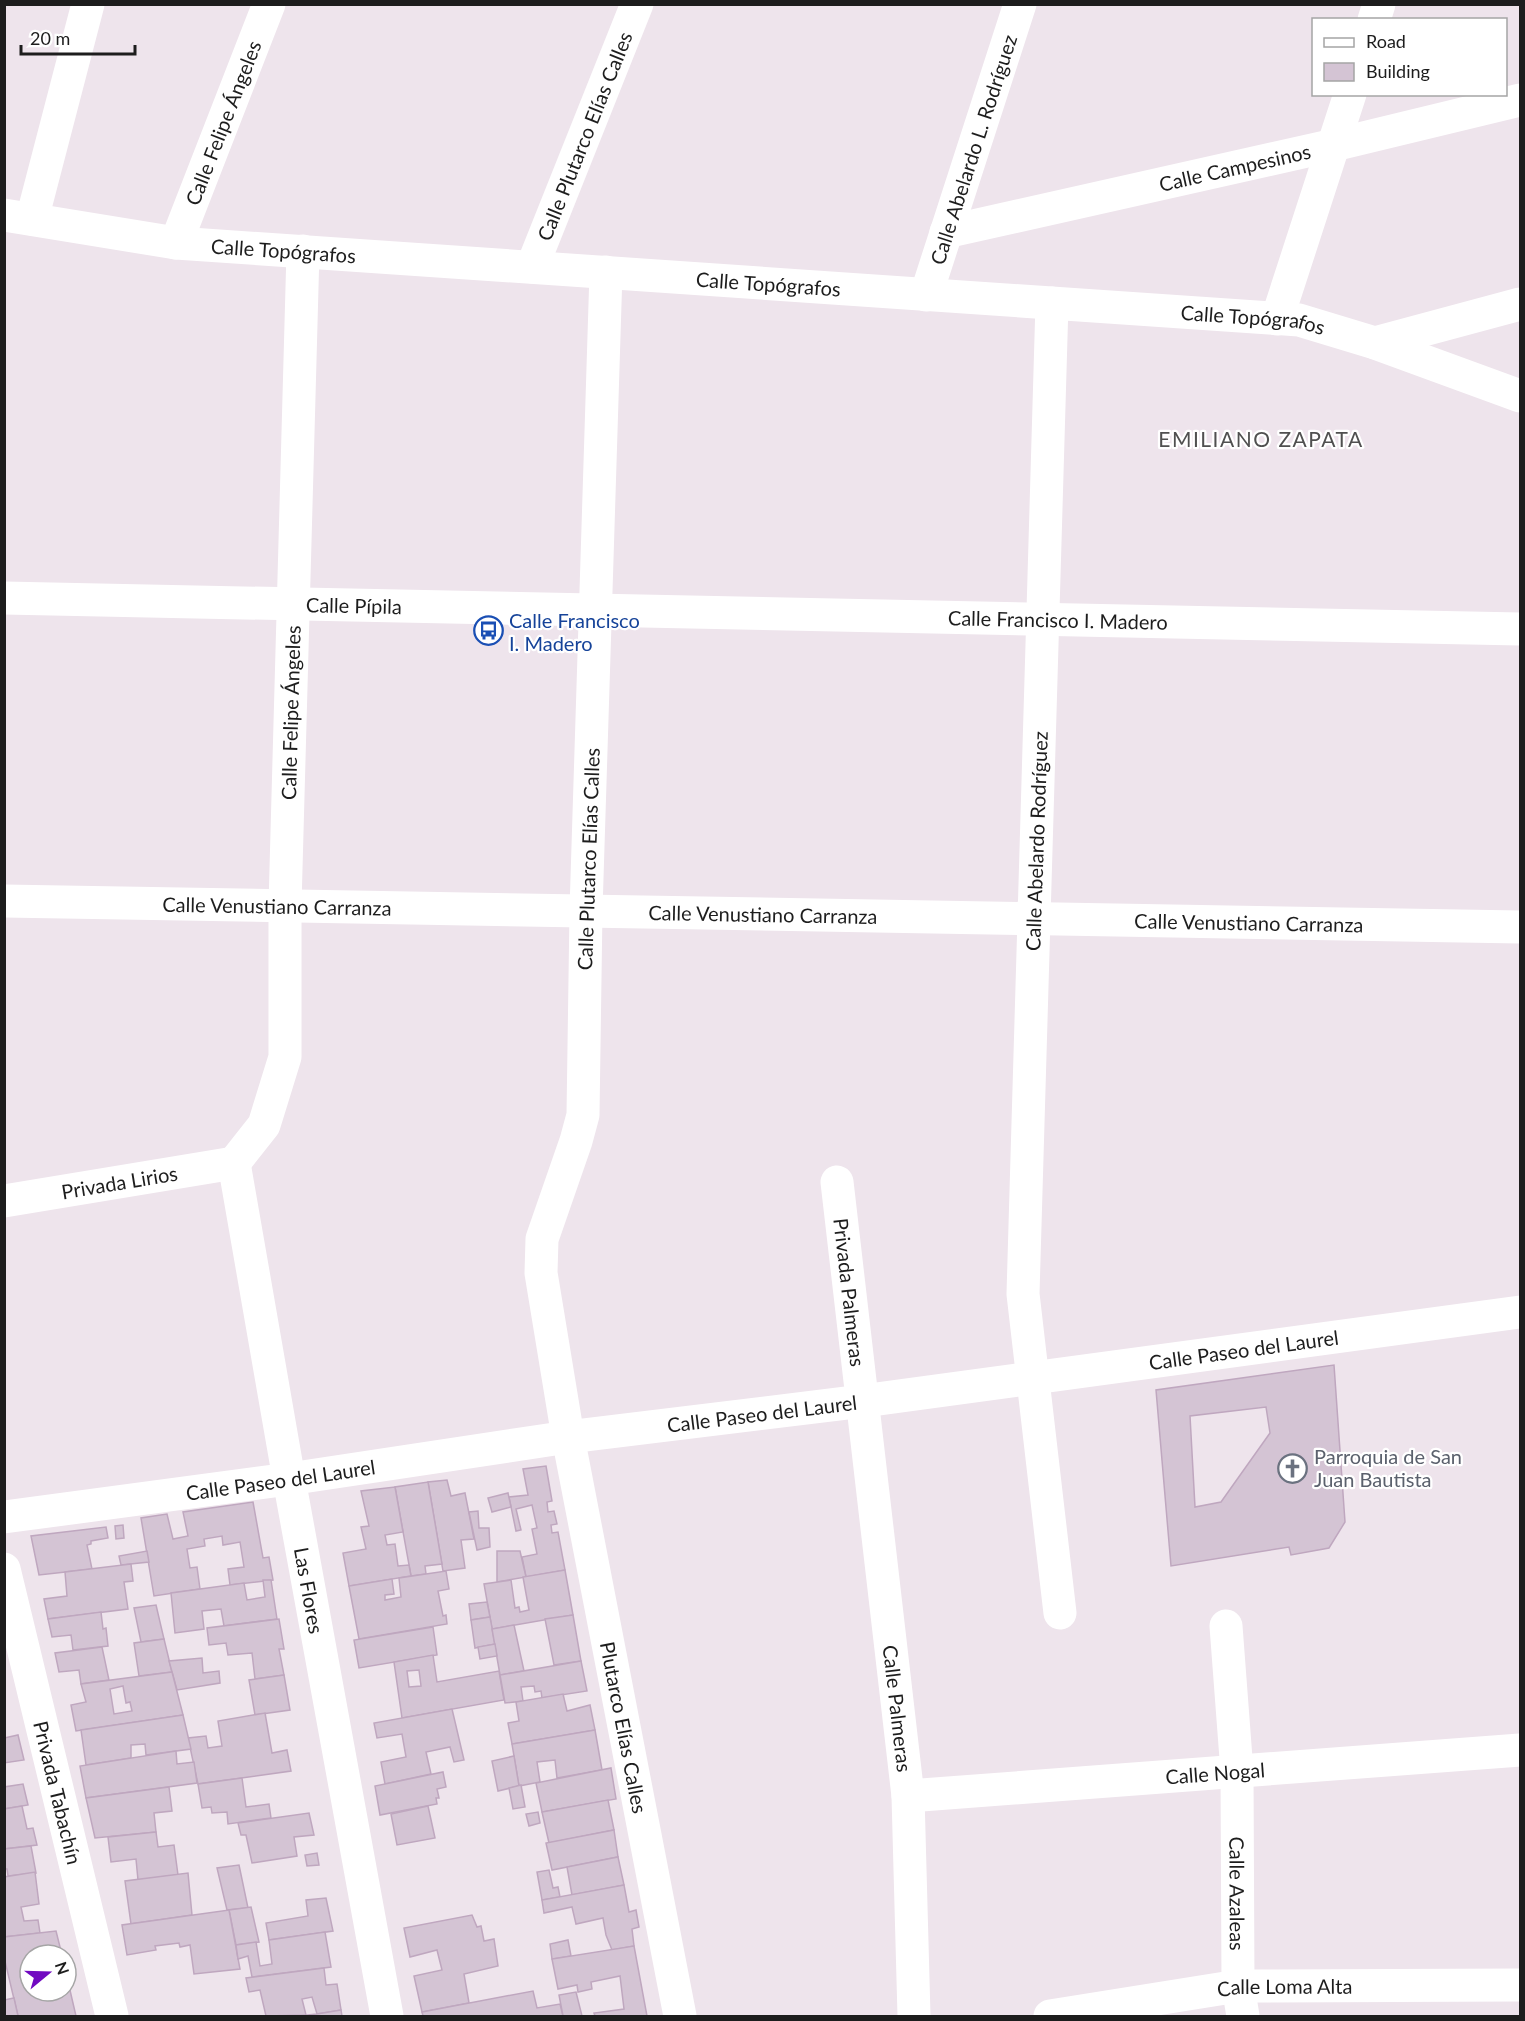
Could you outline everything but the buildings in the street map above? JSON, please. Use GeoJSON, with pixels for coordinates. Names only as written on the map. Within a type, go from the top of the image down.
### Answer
{"type":"FeatureCollection","features":[{"type":"Feature","properties":{"kind":"street"},"geometry":{"type":"LineString","coordinates":[[18,217],[88,4]]}},
{"type":"Feature","properties":{"kind":"street","name":"Calle Felipe Ángeles"},"geometry":{"type":"LineString","coordinates":[[176,243],[269,4]]}},
{"type":"Feature","properties":{"kind":"street","name":"Calle Plutarco Elías Calles"},"geometry":{"type":"LineString","coordinates":[[532,267],[637,4]]}},
{"type":"Feature","properties":{"kind":"street","name":"Calle Abelardo L. Rodríguez"},"geometry":{"type":"LineString","coordinates":[[926,295],[1020,4]]}},
{"type":"Feature","properties":{"kind":"street"},"geometry":{"type":"LineString","coordinates":[[1277,319],[1349,96]]}},
{"type":"Feature","properties":{"kind":"street","name":"Calle Campesinos"},"geometry":{"type":"LineString","coordinates":[[946,232],[1334,145],[1521,100]]}},
{"type":"Feature","properties":{"kind":"street","name":"Calle Topógrafos"},"geometry":{"type":"LineString","coordinates":[[18,217],[176,243],[1299,320],[1375,343],[1521,396]]}},
{"type":"Feature","properties":{"kind":"street","name":"Calle Felipe Ángeles"},"geometry":{"type":"LineString","coordinates":[[234,1163],[264,1125],[285,1057],[285,905],[303,251]]}},
{"type":"Feature","properties":{"kind":"street","name":"Calle Plutarco Elías Calles"},"geometry":{"type":"LineString","coordinates":[[568,1437],[541,1273],[542,1239],[583,1115],[586,910],[606,272]]}},
{"type":"Feature","properties":{"kind":"street","name":"Calle Abelardo Rodríguez"},"geometry":{"type":"LineString","coordinates":[[1052,303],[1023,1293],[1060,1613]]}},
{"type":"Feature","properties":{"kind":"street"},"geometry":{"type":"LineString","coordinates":[[1375,343],[1521,304]]}},
{"type":"Feature","properties":{"kind":"street","name":"Calle Pípila"},"geometry":{"type":"LineString","coordinates":[[4,598],[595,610]]}},
{"type":"Feature","properties":{"kind":"street","name":"Calle Francisco I. Madero"},"geometry":{"type":"LineString","coordinates":[[595,610],[1521,629]]}},
{"type":"Feature","properties":{"kind":"street","name":"Calle Venustiano Carranza"},"geometry":{"type":"LineString","coordinates":[[4,901],[1521,927]]}},
{"type":"Feature","properties":{"kind":"street","name":"Privada Lirios"},"geometry":{"type":"LineString","coordinates":[[4,1200],[234,1163]]}},
{"type":"Feature","properties":{"kind":"street","name":"Las Flores"},"geometry":{"type":"LineString","coordinates":[[234,1163],[387,2016]]}},
{"type":"Feature","properties":{"kind":"street","name":"Privada Palmeras"},"geometry":{"type":"LineString","coordinates":[[837,1182],[862,1401]]}},
{"type":"Feature","properties":{"kind":"street","name":"Calle Paseo del Laurel"},"geometry":{"type":"LineString","coordinates":[[4,1517],[289,1479],[568,1437],[862,1401],[1521,1312]]}},
{"type":"Feature","properties":{"kind":"street","name":"Calle Palmeras"},"geometry":{"type":"LineString","coordinates":[[862,1401],[909,1796],[914,2016]]}},
{"type":"Feature","properties":{"kind":"street","name":"Plutarco Elías Calles"},"geometry":{"type":"LineString","coordinates":[[568,1437],[680,2016]]}},
{"type":"Feature","properties":{"kind":"street","name":"Privada Tabachín"},"geometry":{"type":"LineString","coordinates":[[4,1569],[112,2016]]}},
{"type":"Feature","properties":{"kind":"street","name":"Calle Azaleas"},"geometry":{"type":"LineString","coordinates":[[1226,1626],[1237,1772],[1241,2001]]}},
{"type":"Feature","properties":{"kind":"street","name":"Calle Nogal"},"geometry":{"type":"LineString","coordinates":[[909,1796],[1521,1750]]}},
{"type":"Feature","properties":{"kind":"street","name":"Calle Loma Alta"},"geometry":{"type":"LineString","coordinates":[[1050,2016],[1241,2001],[1521,1985]]}},
{"type":"Feature","properties":{"kind":"place","name":"Calle Francisco I. Madero"},"geometry":{"type":"Point","coordinates":[488,631]}},
{"type":"Feature","properties":{"kind":"place","name":"Parroquia de San Juan Bautista"},"geometry":{"type":"Point","coordinates":[1293,1468]}},
{"type":"Feature","properties":{"kind":"district","name":"EMILIANO ZAPATA"},"geometry":{"type":"Point","coordinates":[1261,438]}}]}
